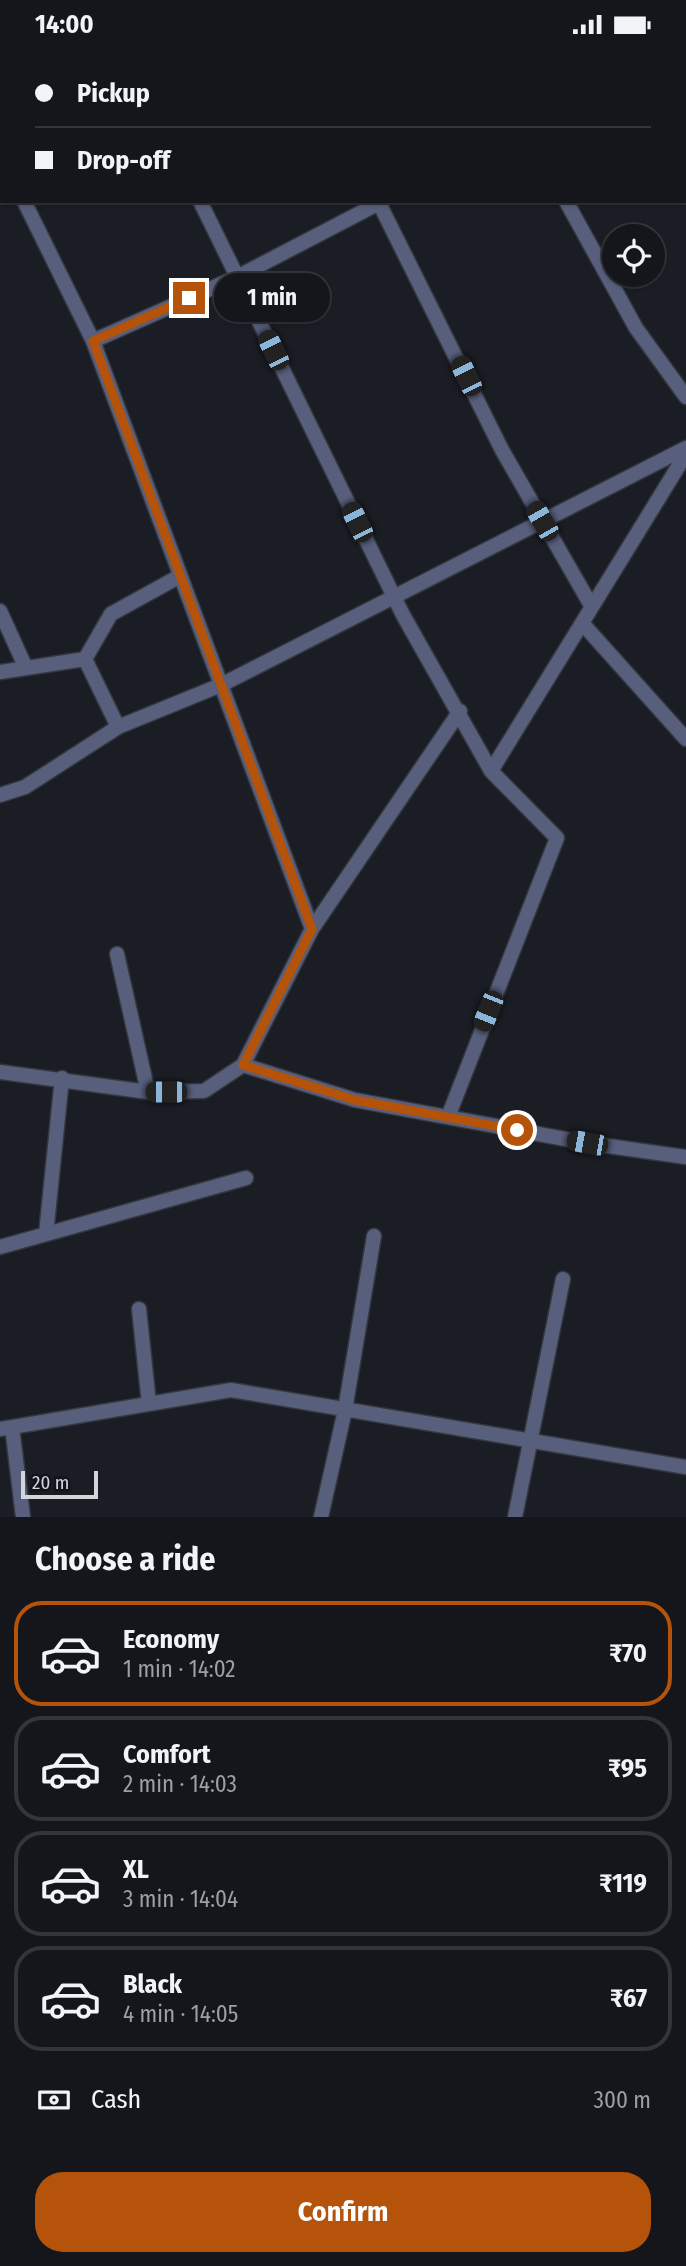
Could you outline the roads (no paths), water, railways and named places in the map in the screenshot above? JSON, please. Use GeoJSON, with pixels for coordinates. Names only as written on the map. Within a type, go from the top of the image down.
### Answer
{"type":"FeatureCollection","features":[{"type":"Feature","properties":{"kind":"street"},"geometry":{"type":"LineString","coordinates":[[25,203],[93,341],[312,929]]}},
{"type":"Feature","properties":{"kind":"street"},"geometry":{"type":"LineString","coordinates":[[201,203],[394,596],[491,771],[558,838],[448,1117]]}},
{"type":"Feature","properties":{"kind":"street"},"geometry":{"type":"LineString","coordinates":[[93,341],[237,277],[378,203]]}},
{"type":"Feature","properties":{"kind":"street"},"geometry":{"type":"LineString","coordinates":[[380,203],[502,450],[592,607]]}},
{"type":"Feature","properties":{"kind":"street"},"geometry":{"type":"LineString","coordinates":[[567,203],[636,328],[686,397]]}},
{"type":"Feature","properties":{"kind":"street"},"geometry":{"type":"LineString","coordinates":[[0,795],[25,787],[118,727],[221,685],[686,449]]}},
{"type":"Feature","properties":{"kind":"street"},"geometry":{"type":"LineString","coordinates":[[491,771],[686,454]]}},
{"type":"Feature","properties":{"kind":"street"},"geometry":{"type":"LineString","coordinates":[[85,659],[111,614],[180,576]]}},
{"type":"Feature","properties":{"kind":"street"},"geometry":{"type":"LineString","coordinates":[[0,611],[25,666]]}},
{"type":"Feature","properties":{"kind":"street"},"geometry":{"type":"LineString","coordinates":[[582,623],[686,739]]}},
{"type":"Feature","properties":{"kind":"street"},"geometry":{"type":"LineString","coordinates":[[0,672],[25,666],[85,659]]}},
{"type":"Feature","properties":{"kind":"street"},"geometry":{"type":"LineString","coordinates":[[85,659],[118,727]]}},
{"type":"Feature","properties":{"kind":"street"},"geometry":{"type":"LineString","coordinates":[[0,1072],[62,1078],[148,1092],[204,1091],[243,1065],[312,929],[460,711]]}},
{"type":"Feature","properties":{"kind":"street"},"geometry":{"type":"LineString","coordinates":[[117,954],[148,1092]]}},
{"type":"Feature","properties":{"kind":"street"},"geometry":{"type":"LineString","coordinates":[[243,1065],[355,1100],[587,1143],[686,1157]]}},
{"type":"Feature","properties":{"kind":"street"},"geometry":{"type":"LineString","coordinates":[[46,1234],[62,1078]]}},
{"type":"Feature","properties":{"kind":"street"},"geometry":{"type":"LineString","coordinates":[[0,1247],[246,1178]]}},
{"type":"Feature","properties":{"kind":"street"},"geometry":{"type":"LineString","coordinates":[[321,1517],[345,1410],[374,1236]]}},
{"type":"Feature","properties":{"kind":"street"},"geometry":{"type":"LineString","coordinates":[[515,1517],[563,1279]]}},
{"type":"Feature","properties":{"kind":"street"},"geometry":{"type":"LineString","coordinates":[[139,1309],[149,1404]]}},
{"type":"Feature","properties":{"kind":"street"},"geometry":{"type":"LineString","coordinates":[[23,1517],[6,1428],[231,1390],[530,1443],[686,1467]]}}]}
